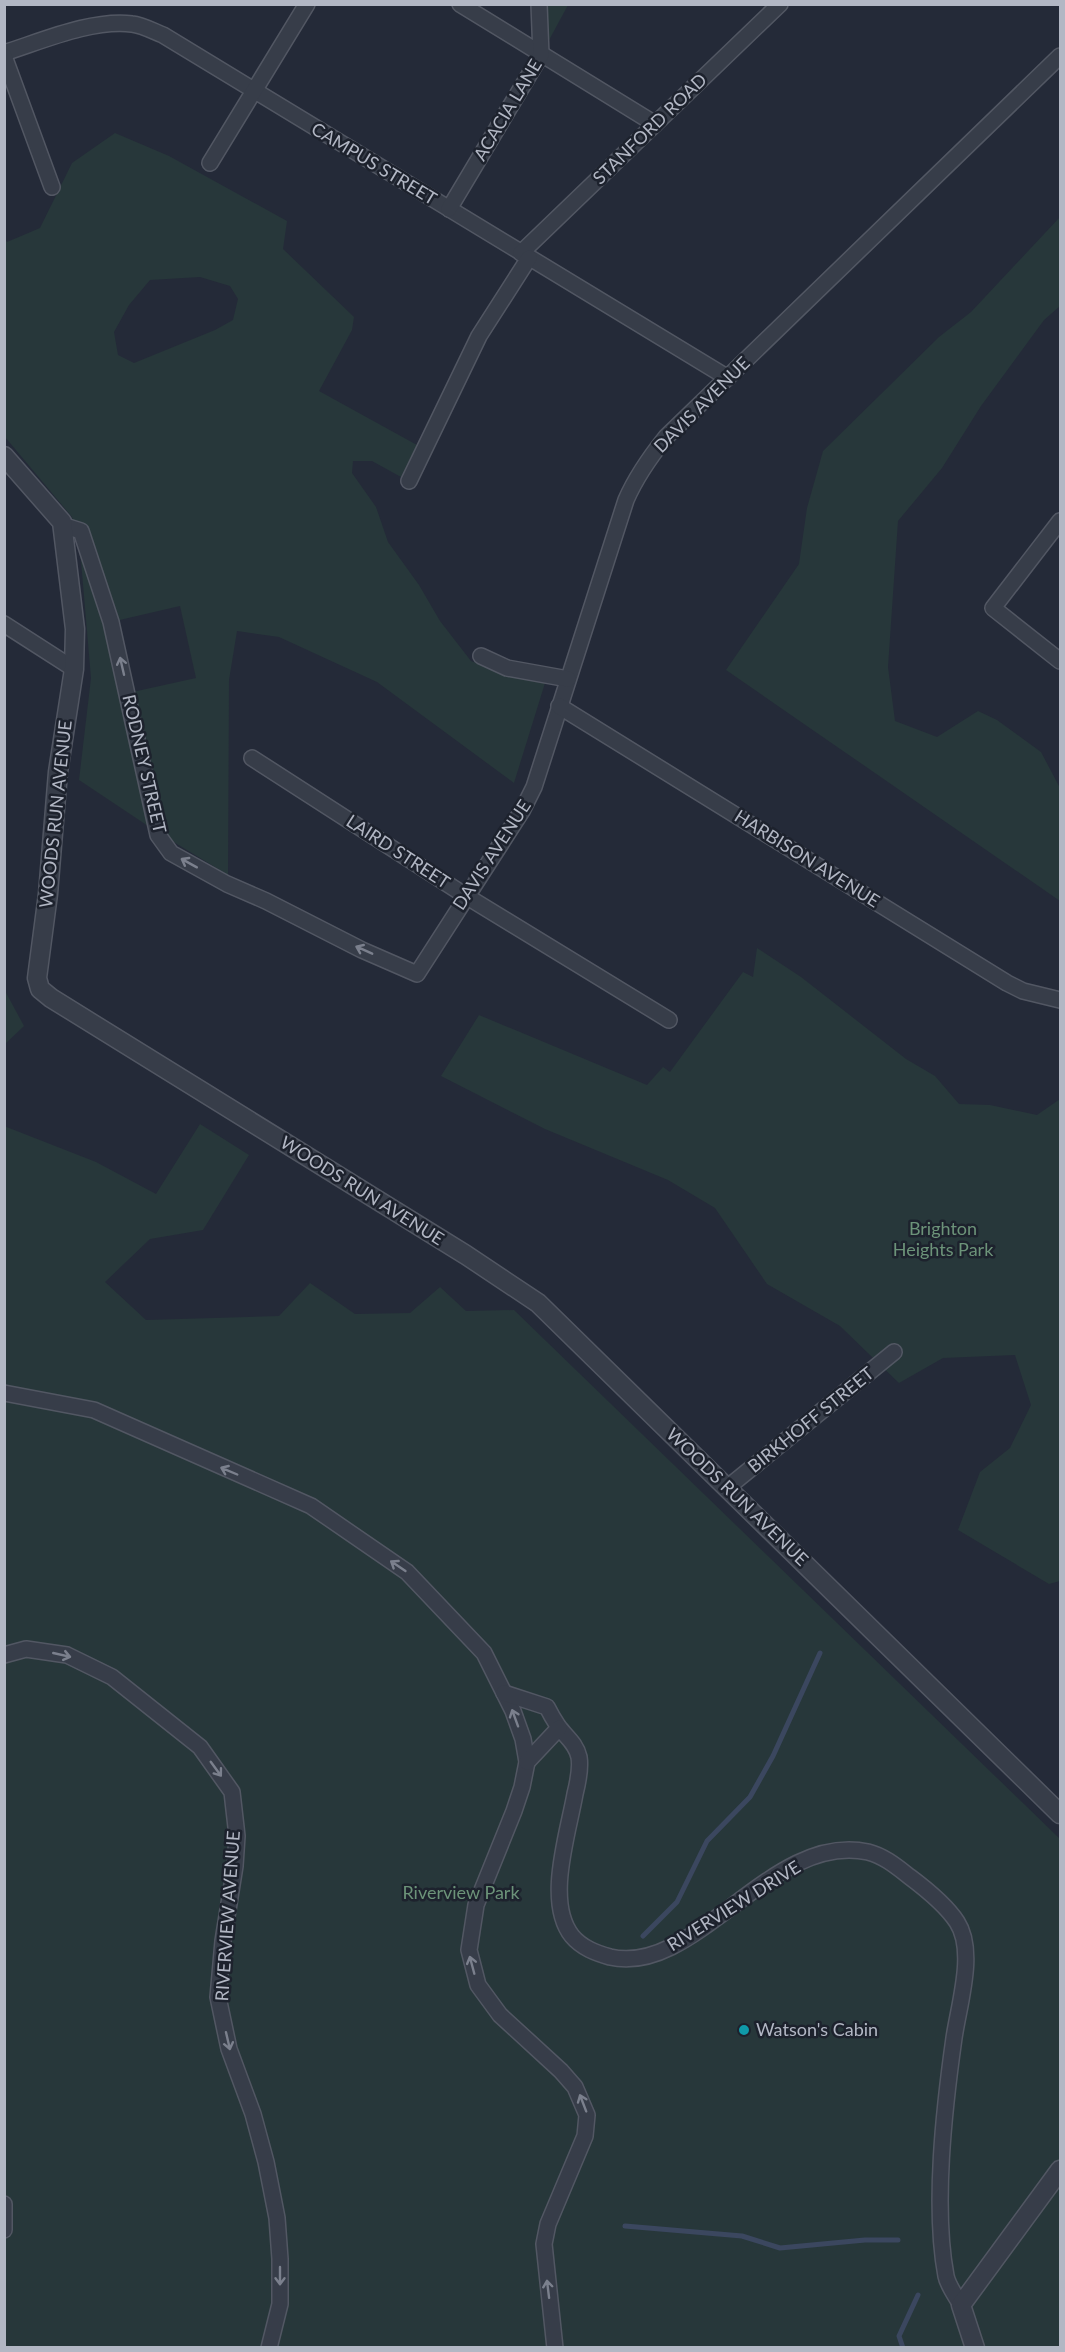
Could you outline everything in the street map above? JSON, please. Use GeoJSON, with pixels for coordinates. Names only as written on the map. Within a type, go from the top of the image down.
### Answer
{"type":"FeatureCollection","features":[{"type":"Feature","properties":{"kind":"street"},"geometry":{"type":"LineString","coordinates":[[210,163],[307,4]]}},
{"type":"Feature","properties":{"kind":"street"},"geometry":{"type":"LineString","coordinates":[[459,4],[655,124]]}},
{"type":"Feature","properties":{"kind":"street","name":"ACACIA LANE"},"geometry":{"type":"LineString","coordinates":[[448,209],[542,55],[539,4]]}},
{"type":"Feature","properties":{"kind":"street","name":"STANFORD ROAD"},"geometry":{"type":"LineString","coordinates":[[409,481],[479,336],[525,255],[655,124],[780,4]]}},
{"type":"Feature","properties":{"kind":"street","name":"CAMPUS STREET"},"geometry":{"type":"LineString","coordinates":[[4,55],[74,31],[101,25],[133,24],[163,34],[728,378]]}},
{"type":"Feature","properties":{"kind":"street"},"geometry":{"type":"LineString","coordinates":[[4,55],[52,187]]}},
{"type":"Feature","properties":{"kind":"street","name":"DAVIS AVENUE"},"geometry":{"type":"LineString","coordinates":[[417,974],[531,795],[626,500],[635,481],[666,437],[1060,56]]}},
{"type":"Feature","properties":{"kind":"street"},"geometry":{"type":"LineString","coordinates":[[4,456],[56,514],[63,525]]}},
{"type":"Feature","properties":{"kind":"street"},"geometry":{"type":"LineString","coordinates":[[1060,521],[993,608],[1060,661]]}},
{"type":"Feature","properties":{"kind":"street","name":"WOODS RUN AVENUE"},"geometry":{"type":"LineString","coordinates":[[63,525],[75,629],[74,669],[58,772],[48,894],[37,978],[40,989],[525,1293],[543,1307],[1060,1814]]}},
{"type":"Feature","properties":{"kind":"street","name":"RODNEY STREET"},"geometry":{"type":"LineString","coordinates":[[63,525],[81,531],[104,595],[128,693],[158,835],[166,848],[227,884],[266,901],[362,950],[417,974]]}},
{"type":"Feature","properties":{"kind":"street"},"geometry":{"type":"LineString","coordinates":[[4,624],[74,669]]}},
{"type":"Feature","properties":{"kind":"street"},"geometry":{"type":"LineString","coordinates":[[481,656],[507,668],[568,679]]}},
{"type":"Feature","properties":{"kind":"street","name":"HARBISON AVENUE"},"geometry":{"type":"LineString","coordinates":[[560,706],[1007,983],[1041,997],[1060,1000]]}},
{"type":"Feature","properties":{"kind":"street","name":"LAIRD STREET"},"geometry":{"type":"LineString","coordinates":[[252,758],[466,896],[669,1020]]}},
{"type":"Feature","properties":{"kind":"street","name":"BIRKHOFF STREET"},"geometry":{"type":"LineString","coordinates":[[728,1488],[894,1352]]}},
{"type":"Feature","properties":{"kind":"street"},"geometry":{"type":"LineString","coordinates":[[4,1393],[94,1410],[311,1506],[407,1572],[484,1653],[523,1739],[527,1762],[514,1810],[476,1905],[469,1950],[478,1985],[483,1993],[500,2015],[561,2071],[575,2087],[587,2115],[585,2136],[548,2224],[544,2244],[555,2348]]}},
{"type":"Feature","properties":{"kind":"street","name":"RIVERVIEW AVENUE"},"geometry":{"type":"LineString","coordinates":[[4,1654],[26,1649],[67,1655],[112,1677],[200,1747],[232,1792],[237,1836],[235,1866],[222,1941],[218,1997],[229,2049],[253,2114],[276,2208],[280,2259],[280,2304],[269,2348]]}},
{"type":"Feature","properties":{"kind":"street"},"geometry":{"type":"LineString","coordinates":[[504,1693],[547,1707],[559,1728],[527,1762]]}},
{"type":"Feature","properties":{"kind":"street","name":"RIVERVIEW DRIVE"},"geometry":{"type":"LineString","coordinates":[[559,1728],[575,1746],[579,1757],[579,1773],[562,1865],[560,1909],[563,1922],[571,1935],[579,1944],[597,1954],[628,1959],[657,1954],[679,1943],[783,1871],[810,1858],[846,1851],[868,1852],[886,1859],[921,1885],[954,1918],[965,1939],[966,1954],[953,2042],[940,2208],[946,2279],[961,2305]]}},
{"type":"Feature","properties":{"kind":"street"},"geometry":{"type":"LineString","coordinates":[[975,2348],[961,2305],[1060,2170]]}},
{"type":"Feature","properties":{"kind":"street"},"geometry":{"type":"LineString","coordinates":[[4,2204],[4,2230]]}},
{"type":"Feature","properties":{"kind":"green space"},"geometry":{"type":"Polygon","coordinates":[[[539,5],[568,5],[541,55],[539,5]]]}},
{"type":"Feature","properties":{"kind":"green space"},"geometry":{"type":"Polygon","coordinates":[[[115,133],[169,156],[287,221],[283,249],[354,317],[352,330],[319,391],[417,445],[401,477],[372,461],[353,461],[352,473],[376,507],[388,542],[419,585],[440,621],[471,661],[513,677],[545,683],[514,783],[377,682],[279,637],[237,631],[229,680],[228,875],[154,830],[79,780],[91,678],[81,561],[72,517],[5,437],[4,238],[7,242],[40,228],[72,163],[115,133]],[[200,277],[150,280],[129,305],[114,332],[118,355],[134,363],[215,330],[233,320],[238,299],[230,286],[200,277]],[[180,606],[111,622],[128,693],[196,678],[180,606]]]}},
{"type":"Feature","properties":{"kind":"green space"},"geometry":{"type":"Polygon","coordinates":[[[1060,217],[1060,306],[1044,320],[981,406],[942,468],[898,521],[888,667],[895,721],[937,737],[978,711],[997,720],[1041,752],[1060,788],[1060,901],[726,670],[799,564],[807,508],[823,451],[939,337],[971,312],[1060,217]]]}},
{"type":"Feature","properties":{"kind":"green space","name":"Brighton Heights Park"},"geometry":{"type":"Polygon","coordinates":[[[757,948],[801,977],[906,1059],[935,1076],[959,1104],[990,1105],[1037,1115],[1060,1099],[1060,1581],[1049,1584],[958,1530],[980,1472],[1010,1448],[1031,1405],[1015,1355],[943,1358],[899,1383],[840,1326],[767,1284],[715,1208],[668,1180],[545,1129],[441,1076],[479,1015],[647,1085],[663,1067],[670,1072],[743,972],[753,977],[757,948]]]}},
{"type":"Feature","properties":{"kind":"green space"},"geometry":{"type":"Polygon","coordinates":[[[4,989],[24,1026],[5,1044],[4,1044],[4,989]]]}},
{"type":"Feature","properties":{"kind":"green space","name":"Riverview Park"},"geometry":{"type":"Polygon","coordinates":[[[200,1124],[249,1155],[203,1230],[150,1239],[105,1282],[146,1320],[279,1316],[310,1283],[355,1314],[410,1313],[440,1287],[466,1311],[514,1310],[1060,1839],[1060,2347],[5,2347],[4,1126],[96,1162],[156,1194],[200,1124]]]}},
{"type":"Feature","properties":{"kind":"waterway"},"geometry":{"type":"LineString","coordinates":[[643,1936],[677,1902],[707,1841],[750,1797],[773,1756],[820,1653]]}},
{"type":"Feature","properties":{"kind":"waterway"},"geometry":{"type":"LineString","coordinates":[[625,2226],[742,2236],[780,2248],[865,2240],[898,2240]]}},
{"type":"Feature","properties":{"kind":"waterway"},"geometry":{"type":"LineString","coordinates":[[903,2348],[899,2336],[918,2295]]}},
{"type":"Feature","properties":{"kind":"place","name":"Watson's Cabin"},"geometry":{"type":"Point","coordinates":[744,2030]}}]}
